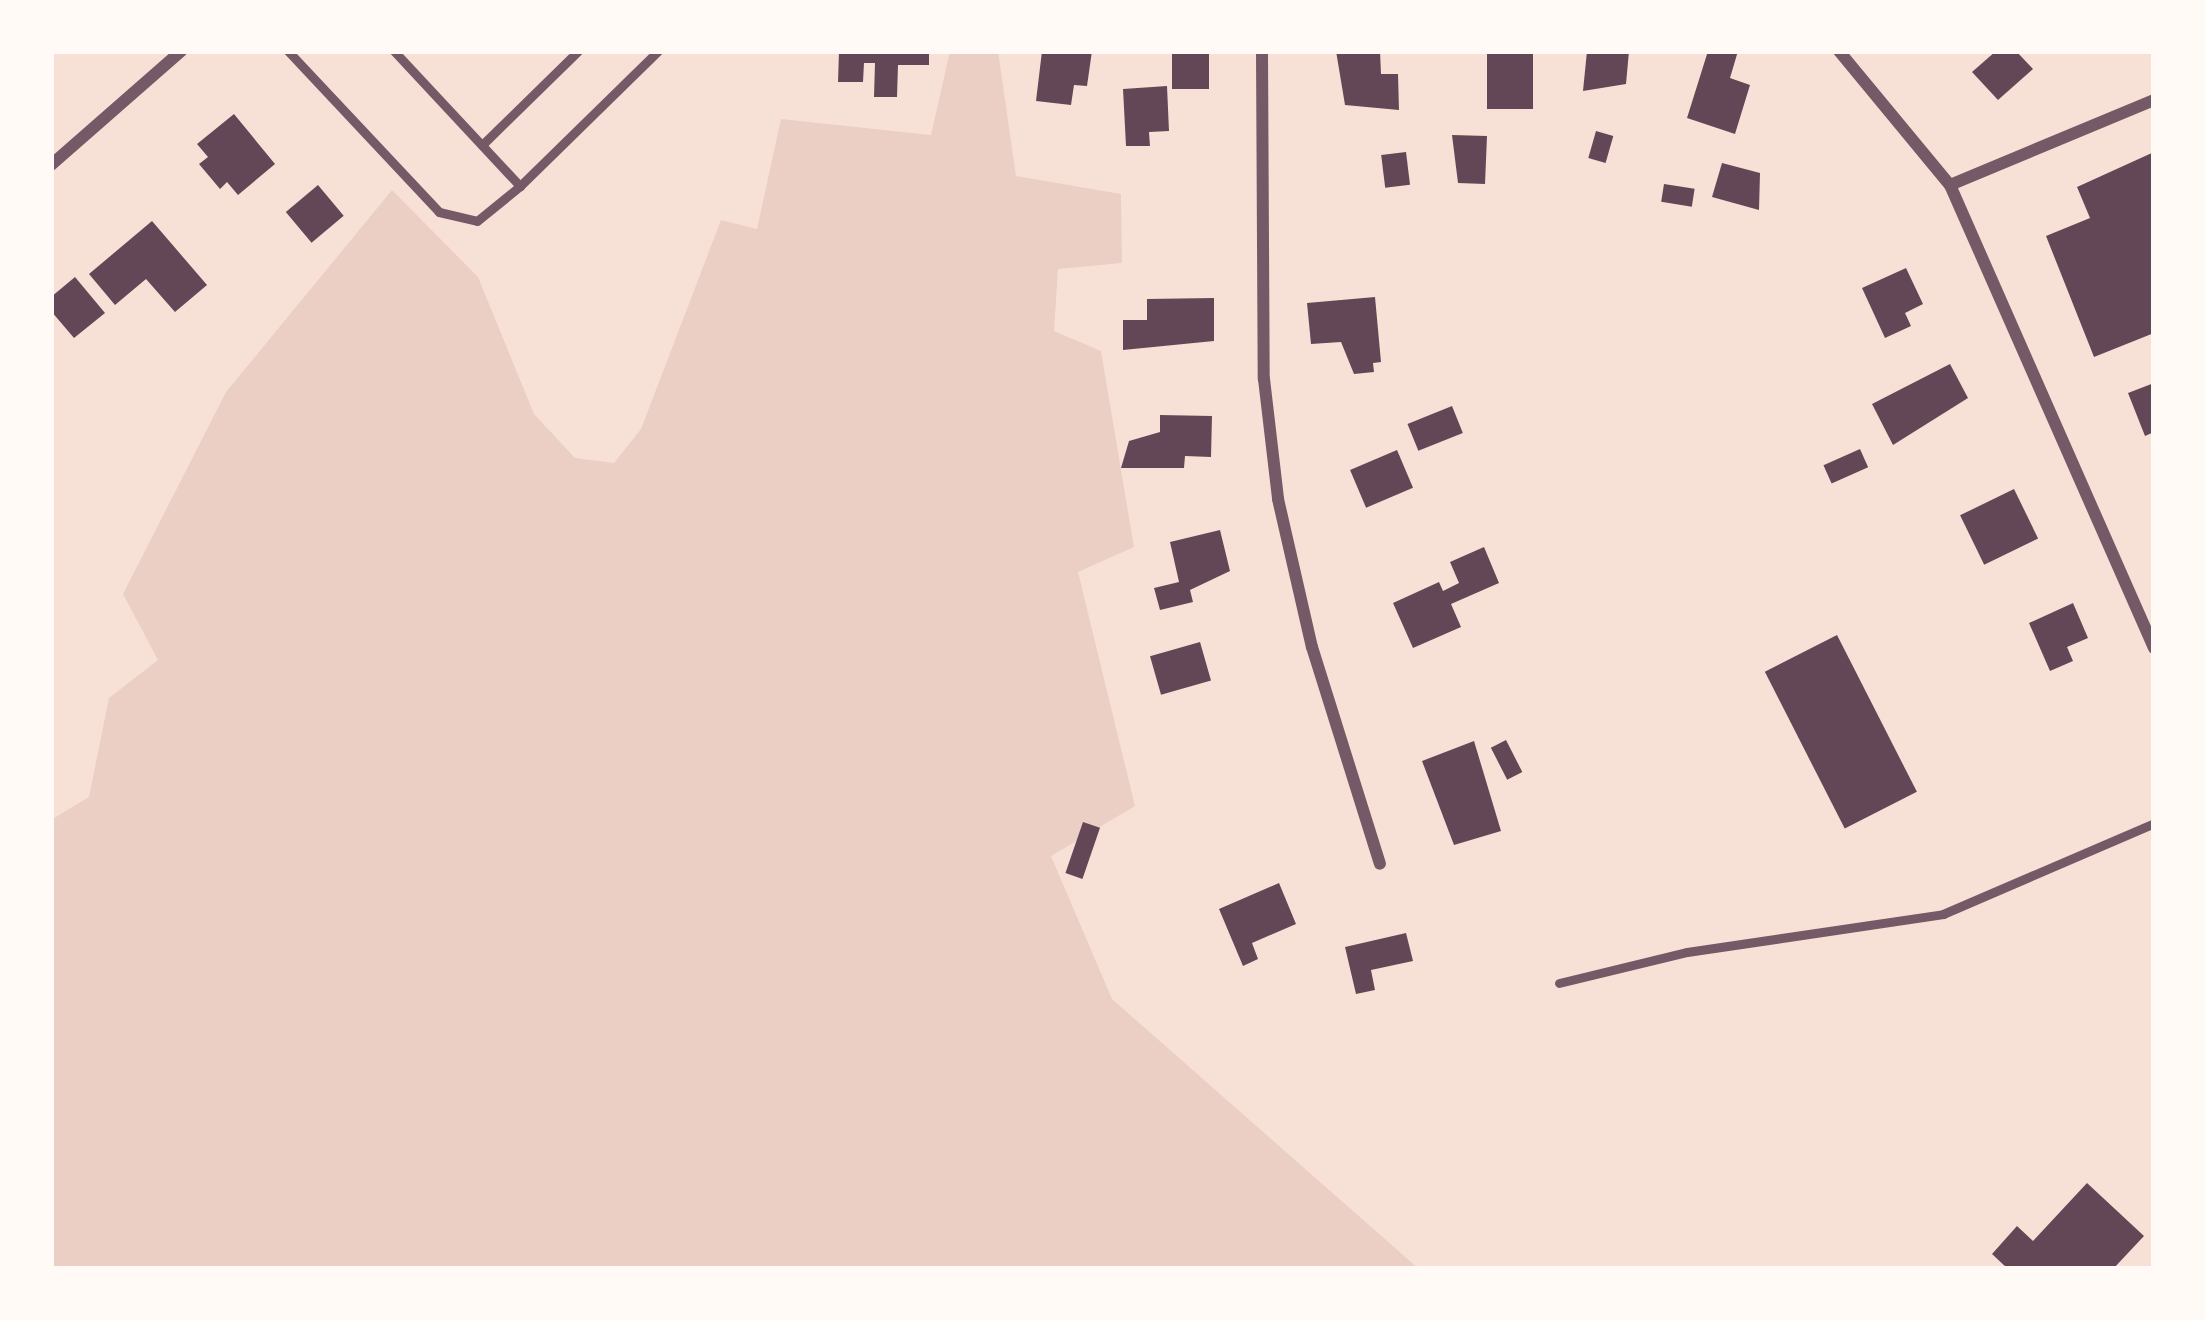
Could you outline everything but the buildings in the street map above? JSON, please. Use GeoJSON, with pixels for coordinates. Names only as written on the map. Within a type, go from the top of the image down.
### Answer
{"type":"FeatureCollection","features":[{"type":"Feature","properties":{"kind":"street"},"geometry":{"type":"LineString","coordinates":[[51,165],[181,51]]}},
{"type":"Feature","properties":{"kind":"street"},"geometry":{"type":"LineString","coordinates":[[1262,51],[1264,379],[1278,499],[1312,647],[1380,864]]}},
{"type":"Feature","properties":{"kind":"street"},"geometry":{"type":"LineString","coordinates":[[1839,51],[1950,184],[2154,648]]}},
{"type":"Feature","properties":{"kind":"street"},"geometry":{"type":"LineString","coordinates":[[1950,184],[2154,100]]}},
{"type":"Feature","properties":{"kind":"lane"},"geometry":{"type":"LineString","coordinates":[[288,51],[439,212],[477,221],[520,186],[658,51]]}},
{"type":"Feature","properties":{"kind":"lane"},"geometry":{"type":"LineString","coordinates":[[394,51],[520,186]]}},
{"type":"Feature","properties":{"kind":"lane"},"geometry":{"type":"LineString","coordinates":[[482,145],[578,51]]}},
{"type":"Feature","properties":{"kind":"lane"},"geometry":{"type":"LineString","coordinates":[[1559,982],[1688,952],[1943,914],[2154,823]]}},
{"type":"Feature","properties":{"kind":"shaded area"},"geometry":{"type":"Polygon","coordinates":[[[950,51],[998,51],[1016,176],[1121,194],[1122,263],[1058,269],[1054,331],[1101,351],[1134,547],[1078,572],[1135,806],[1051,856],[1112,999],[1419,1269],[51,1269],[51,820],[89,797],[109,698],[158,660],[123,594],[226,392],[392,190],[478,277],[534,414],[575,458],[614,463],[641,429],[721,220],[757,229],[781,119],[931,135],[950,51]]]}}]}
